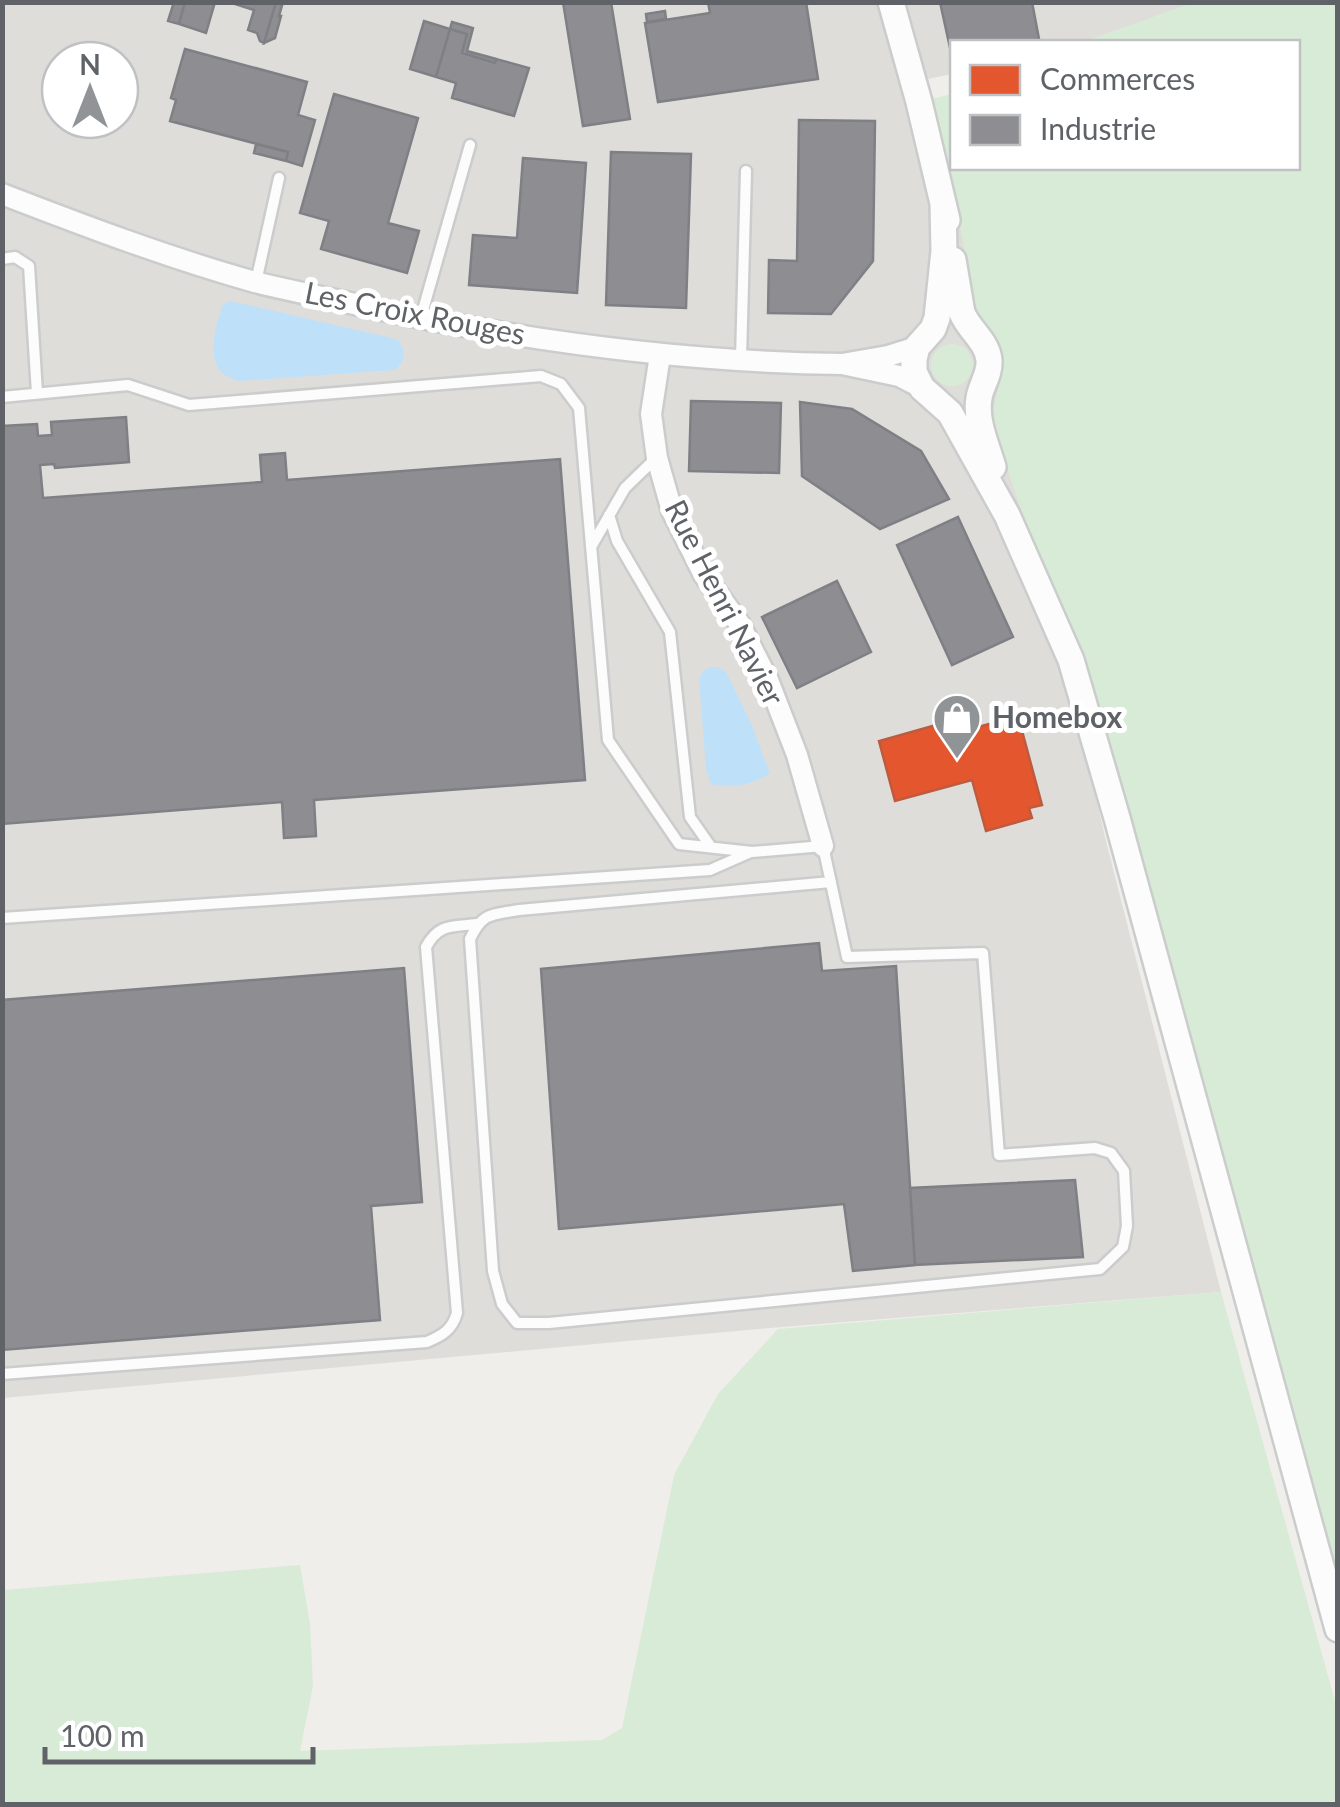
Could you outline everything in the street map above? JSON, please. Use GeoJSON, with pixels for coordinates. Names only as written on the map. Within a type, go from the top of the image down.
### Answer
{"type":"FeatureCollection","features":[{"type":"Feature","properties":{"kind":"street"},"geometry":{"type":"LineString","coordinates":[[891,2],[943,204],[962,313],[987,351],[987,376],[978,406],[1007,515]]}},
{"type":"Feature","properties":{"kind":"street","name":"Les Croix Rouges"},"geometry":{"type":"LineString","coordinates":[[2,194],[118,238],[256,282],[421,318],[586,347],[660,355],[842,364],[886,372],[929,394]]}},
{"type":"Feature","properties":{"kind":"street"},"geometry":{"type":"LineString","coordinates":[[943,204],[939,308],[935,325],[923,340],[913,366],[916,378],[950,414],[1007,515],[1071,660],[1338,1629]]}},
{"type":"Feature","properties":{"kind":"street"},"geometry":{"type":"LineString","coordinates":[[923,340],[941,328],[953,326],[976,336]]}},
{"type":"Feature","properties":{"kind":"street","name":"Les Croix Rouges"},"geometry":{"type":"LineString","coordinates":[[842,364],[888,356],[923,340]]}},
{"type":"Feature","properties":{"kind":"street","name":"Rue Henri Navier"},"geometry":{"type":"LineString","coordinates":[[660,355],[651,414],[657,458],[672,511],[704,576],[739,623],[768,680],[797,755],[823,846]]}},
{"type":"Feature","properties":{"kind":"street"},"geometry":{"type":"LineString","coordinates":[[929,394],[949,402],[962,401],[982,386]]}},
{"type":"Feature","properties":{"kind":"lane"},"geometry":{"type":"LineString","coordinates":[[421,318],[470,145]]}},
{"type":"Feature","properties":{"kind":"lane"},"geometry":{"type":"LineString","coordinates":[[741,360],[746,171]]}},
{"type":"Feature","properties":{"kind":"lane"},"geometry":{"type":"LineString","coordinates":[[256,282],[279,178]]}},
{"type":"Feature","properties":{"kind":"lane"},"geometry":{"type":"LineString","coordinates":[[2,259],[16,258],[28,266],[37,394]]}},
{"type":"Feature","properties":{"kind":"lane"},"geometry":{"type":"LineString","coordinates":[[2,397],[128,384],[189,405],[541,376],[561,384],[579,408],[608,740],[679,844],[752,852],[823,846],[831,882],[847,957],[983,954],[999,1155],[1095,1148],[1111,1153],[1124,1170],[1127,1226],[1123,1247],[1100,1269],[549,1323],[516,1323],[502,1304],[493,1272],[470,940],[477,924],[486,915],[520,910],[831,882]]}},
{"type":"Feature","properties":{"kind":"lane"},"geometry":{"type":"LineString","coordinates":[[591,548],[624,488],[657,458]]}},
{"type":"Feature","properties":{"kind":"lane"},"geometry":{"type":"LineString","coordinates":[[609,516],[617,540],[670,632],[690,818],[712,847]]}},
{"type":"Feature","properties":{"kind":"lane"},"geometry":{"type":"LineString","coordinates":[[2,918],[710,870],[752,852]]}},
{"type":"Feature","properties":{"kind":"lane"},"geometry":{"type":"LineString","coordinates":[[2,1374],[427,1342],[453,1326],[457,1313],[426,947],[441,928],[477,924]]}},
{"type":"Feature","properties":{"kind":"shaded area"},"geometry":{"type":"Polygon","coordinates":[[[3,3],[1320,3],[1125,40],[950,40],[950,74],[928,79],[1107,845],[1221,1292],[770,1328],[3,1398],[3,3]]]}},
{"type":"Feature","properties":{"kind":"green space"},"geometry":{"type":"Polygon","coordinates":[[[1337,3],[1337,1629],[1071,660],[992,423],[1002,372],[1001,355],[974,301],[954,203],[919,102],[950,94],[950,170],[1300,170],[1300,40],[1089,40],[1189,4],[1337,3]]]}},
{"type":"Feature","properties":{"kind":"green space"},"geometry":{"type":"Polygon","coordinates":[[[952,344],[967,350],[973,365],[967,380],[952,386],[937,380],[931,365],[937,350],[952,344]]]}},
{"type":"Feature","properties":{"kind":"green space"},"geometry":{"type":"Polygon","coordinates":[[[1221,1292],[1337,1708],[1337,1804],[3,1804],[3,1590],[300,1565],[310,1624],[313,1686],[300,1751],[602,1740],[622,1728],[674,1475],[718,1394],[778,1329],[1221,1292]]]}},
{"type":"Feature","properties":{"kind":"water"},"geometry":{"type":"Polygon","coordinates":[[[231,301],[396,339],[403,358],[395,370],[239,381],[220,370],[214,353],[223,304],[231,301]]]}},
{"type":"Feature","properties":{"kind":"water"},"geometry":{"type":"Polygon","coordinates":[[[710,667],[726,672],[770,774],[741,785],[711,784],[706,769],[699,680],[710,667]]]}},
{"type":"Feature","properties":{"kind":"building: Commerces","name":"Homebox"},"geometry":{"type":"Polygon","coordinates":[[[1018,716],[1042,805],[1029,808],[1032,818],[986,831],[972,780],[895,801],[879,741],[957,719],[960,732],[1018,716]]]}},
{"type":"Feature","properties":{"kind":"building: Industrie"},"geometry":{"type":"Polygon","coordinates":[[[174,2],[185,2],[179,24],[168,21],[174,2]]]}},
{"type":"Feature","properties":{"kind":"building: Industrie"},"geometry":{"type":"Polygon","coordinates":[[[185,2],[215,2],[206,33],[179,24],[185,2]]]}},
{"type":"Feature","properties":{"kind":"building: Industrie"},"geometry":{"type":"Polygon","coordinates":[[[276,2],[283,2],[275,38],[264,43],[276,2]]]}},
{"type":"Feature","properties":{"kind":"building: Industrie"},"geometry":{"type":"Polygon","coordinates":[[[276,2],[264,43],[257,33],[248,30],[254,10],[232,3],[276,2]]]}},
{"type":"Feature","properties":{"kind":"building: Industrie"},"geometry":{"type":"Polygon","coordinates":[[[563,2],[611,2],[630,119],[583,126],[563,2]]]}},
{"type":"Feature","properties":{"kind":"building: Industrie"},"geometry":{"type":"Polygon","coordinates":[[[708,2],[806,2],[818,79],[658,102],[645,23],[710,13],[708,2]]]}},
{"type":"Feature","properties":{"kind":"building: Industrie"},"geometry":{"type":"Polygon","coordinates":[[[940,2],[1032,2],[1039,39],[950,40],[950,48],[940,2]]]}},
{"type":"Feature","properties":{"kind":"building: Industrie"},"geometry":{"type":"Polygon","coordinates":[[[665,11],[666,19],[647,22],[646,14],[665,11]]]}},
{"type":"Feature","properties":{"kind":"building: Industrie"},"geometry":{"type":"Polygon","coordinates":[[[424,21],[450,29],[436,77],[410,69],[424,21]]]}},
{"type":"Feature","properties":{"kind":"building: Industrie"},"geometry":{"type":"Polygon","coordinates":[[[452,22],[473,28],[467,51],[496,59],[495,63],[462,53],[467,34],[450,29],[452,22]]]}},
{"type":"Feature","properties":{"kind":"building: Industrie"},"geometry":{"type":"Polygon","coordinates":[[[450,29],[467,34],[462,53],[529,68],[514,116],[452,98],[456,83],[436,77],[450,29]]]}},
{"type":"Feature","properties":{"kind":"building: Industrie"},"geometry":{"type":"Polygon","coordinates":[[[185,49],[307,82],[298,115],[315,120],[302,166],[286,161],[288,152],[170,121],[176,100],[171,98],[185,49]]]}},
{"type":"Feature","properties":{"kind":"building: Industrie"},"geometry":{"type":"Polygon","coordinates":[[[334,94],[418,118],[388,223],[419,231],[407,273],[321,249],[329,221],[300,213],[334,94]]]}},
{"type":"Feature","properties":{"kind":"building: Industrie"},"geometry":{"type":"Polygon","coordinates":[[[799,120],[875,121],[873,261],[831,314],[768,313],[769,260],[797,261],[799,120]]]}},
{"type":"Feature","properties":{"kind":"building: Industrie"},"geometry":{"type":"Polygon","coordinates":[[[256,144],[288,152],[286,161],[254,153],[256,144]]]}},
{"type":"Feature","properties":{"kind":"building: Industrie"},"geometry":{"type":"Polygon","coordinates":[[[611,152],[691,154],[686,308],[606,305],[611,152]]]}},
{"type":"Feature","properties":{"kind":"building: Industrie"},"geometry":{"type":"Polygon","coordinates":[[[523,158],[586,163],[577,293],[469,285],[473,235],[517,238],[523,158]]]}},
{"type":"Feature","properties":{"kind":"building: Industrie"},"geometry":{"type":"Polygon","coordinates":[[[691,401],[781,403],[779,473],[689,471],[691,401]]]}},
{"type":"Feature","properties":{"kind":"building: Industrie"},"geometry":{"type":"Polygon","coordinates":[[[800,402],[852,409],[921,451],[949,499],[880,529],[802,476],[800,402]]]}},
{"type":"Feature","properties":{"kind":"building: Industrie"},"geometry":{"type":"Polygon","coordinates":[[[126,417],[129,462],[55,468],[54,464],[40,465],[43,498],[262,482],[260,455],[285,453],[287,480],[560,459],[585,780],[314,800],[316,836],[284,838],[282,802],[2,824],[2,426],[37,424],[38,436],[52,435],[51,422],[126,417]]]}},
{"type":"Feature","properties":{"kind":"building: Industrie"},"geometry":{"type":"Polygon","coordinates":[[[958,517],[1013,637],[952,665],[897,545],[958,517]]]}},
{"type":"Feature","properties":{"kind":"building: Industrie"},"geometry":{"type":"Polygon","coordinates":[[[837,581],[871,652],[797,688],[762,617],[837,581]]]}},
{"type":"Feature","properties":{"kind":"building: Industrie"},"geometry":{"type":"Polygon","coordinates":[[[819,943],[822,971],[896,966],[915,1265],[853,1271],[844,1204],[559,1229],[541,969],[819,943]]]}},
{"type":"Feature","properties":{"kind":"building: Industrie"},"geometry":{"type":"Polygon","coordinates":[[[404,968],[422,1202],[371,1206],[380,1320],[2,1350],[2,1000],[404,968]]]}},
{"type":"Feature","properties":{"kind":"building: Industrie"},"geometry":{"type":"Polygon","coordinates":[[[1075,1180],[1083,1257],[915,1265],[910,1188],[1075,1180]]]}},
{"type":"Feature","properties":{"kind":"place","name":"Homebox"},"geometry":{"type":"Point","coordinates":[957,760]}}]}
